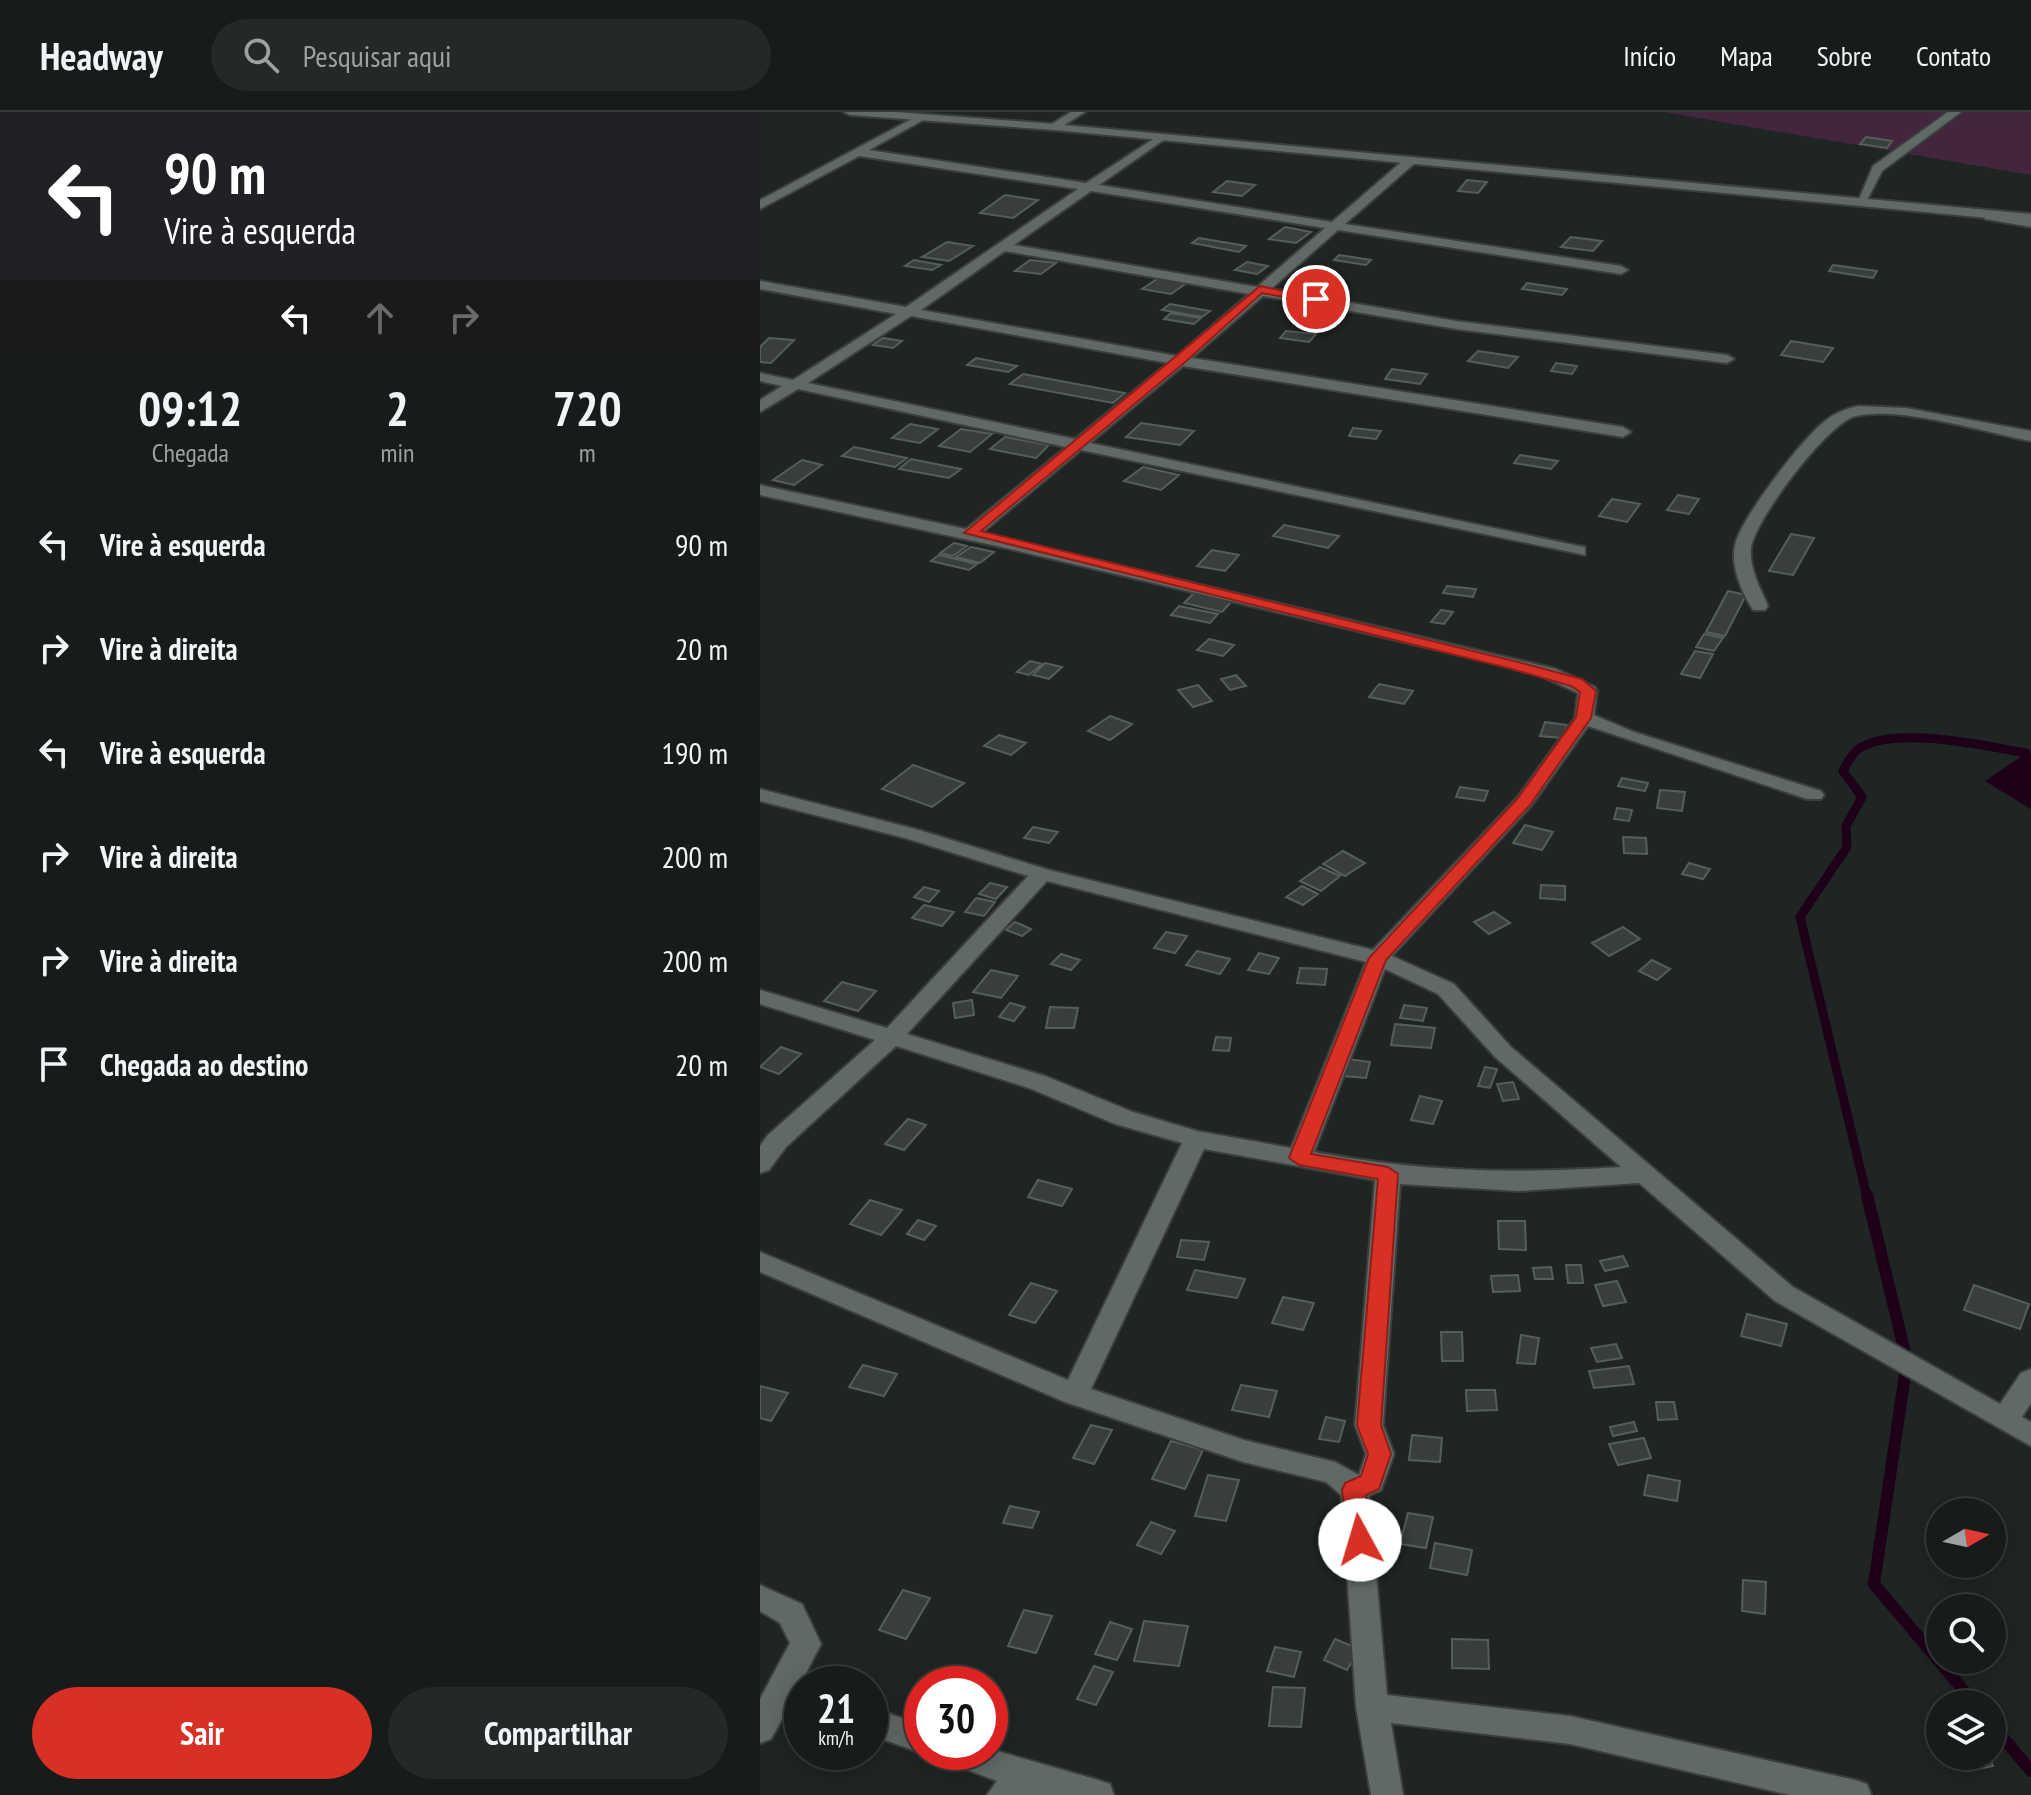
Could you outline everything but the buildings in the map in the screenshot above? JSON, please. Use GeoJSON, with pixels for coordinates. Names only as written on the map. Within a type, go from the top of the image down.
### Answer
{"type":"FeatureCollection","features":[{"type":"Feature","properties":{"kind":"street"},"geometry":{"type":"LineString","coordinates":[[850,112],[1054,127],[1861,201],[2031,220]]}},
{"type":"Feature","properties":{"kind":"street"},"geometry":{"type":"LineString","coordinates":[[1054,127],[1079,112]]}},
{"type":"Feature","properties":{"kind":"street"},"geometry":{"type":"LineString","coordinates":[[1861,201],[1877,169],[1955,112]]}},
{"type":"Feature","properties":{"kind":"street"},"geometry":{"type":"LineString","coordinates":[[760,205],[921,117]]}},
{"type":"Feature","properties":{"kind":"street"},"geometry":{"type":"LineString","coordinates":[[760,407],[907,313],[1161,137]]}},
{"type":"Feature","properties":{"kind":"street"},"geometry":{"type":"LineString","coordinates":[[857,152],[1089,186],[1335,229],[1621,270]]}},
{"type":"Feature","properties":{"kind":"street"},"geometry":{"type":"LineString","coordinates":[[971,533],[1180,361],[1411,160]]}},
{"type":"Feature","properties":{"kind":"street"},"geometry":{"type":"LineString","coordinates":[[1002,247],[1456,325],[1727,359]]}},
{"type":"Feature","properties":{"kind":"street"},"geometry":{"type":"LineString","coordinates":[[760,285],[1180,361],[1623,432]]}},
{"type":"Feature","properties":{"kind":"street"},"geometry":{"type":"LineString","coordinates":[[760,377],[1078,442],[1579,551]]}},
{"type":"Feature","properties":{"kind":"street"},"geometry":{"type":"LineString","coordinates":[[1759,606],[1740,552],[1744,541],[1796,460],[1841,416],[1852,412],[1887,411],[2031,436]]}},
{"type":"Feature","properties":{"kind":"street"},"geometry":{"type":"LineString","coordinates":[[760,490],[971,533],[1577,682],[1588,691],[1584,718],[1524,802],[1378,958],[1299,1158]]}},
{"type":"Feature","properties":{"kind":"street"},"geometry":{"type":"LineString","coordinates":[[1584,718],[1627,736],[1814,795]]}},
{"type":"Feature","properties":{"kind":"street"},"geometry":{"type":"LineString","coordinates":[[760,795],[912,834],[1042,874],[1378,958],[1446,989],[1503,1052],[1784,1294],[2031,1435]]}},
{"type":"Feature","properties":{"kind":"street"},"geometry":{"type":"LineString","coordinates":[[760,1164],[777,1141],[893,1036],[1042,874]]}},
{"type":"Feature","properties":{"kind":"street"},"geometry":{"type":"LineString","coordinates":[[760,997],[1037,1082],[1124,1118],[1196,1139],[1388,1174],[1519,1182],[1641,1174]]}},
{"type":"Feature","properties":{"kind":"street"},"geometry":{"type":"LineString","coordinates":[[1075,1394],[1196,1139]]}},
{"type":"Feature","properties":{"kind":"street"},"geometry":{"type":"LineString","coordinates":[[1354,1490],[1371,1482],[1380,1454],[1369,1425],[1388,1174]]}},
{"type":"Feature","properties":{"kind":"street"},"geometry":{"type":"LineString","coordinates":[[760,1261],[1075,1394],[1243,1451],[1335,1473],[1354,1490],[1372,1707],[1387,1795]]}},
{"type":"Feature","properties":{"kind":"street"},"geometry":{"type":"LineString","coordinates":[[2005,1420],[2031,1380]]}},
{"type":"Feature","properties":{"kind":"street"},"geometry":{"type":"LineString","coordinates":[[760,1598],[782,1605],[800,1619],[806,1644],[800,1666]]}},
{"type":"Feature","properties":{"kind":"street"},"geometry":{"type":"LineString","coordinates":[[760,1729],[784,1702]]}},
{"type":"Feature","properties":{"kind":"street"},"geometry":{"type":"LineString","coordinates":[[1372,1707],[1570,1730],[1855,1795]]}},
{"type":"Feature","properties":{"kind":"street"},"geometry":{"type":"LineString","coordinates":[[988,1770],[1015,1786],[1098,1795]]}},
{"type":"Feature","properties":{"kind":"shaded area"},"geometry":{"type":"Polygon","coordinates":[[[1664,112],[2031,112],[2031,175],[1664,112]]]}},
{"type":"Feature","properties":{"kind":"shaded area"},"geometry":{"type":"Polygon","coordinates":[[[2026,753],[2031,754],[2031,809],[1985,781],[2026,753]]]}},
{"type":"Feature","properties":{"kind":"waterway"},"geometry":{"type":"LineString","coordinates":[[1867,1197],[1800,917],[1847,847],[1846,826],[1862,797],[1843,771],[1857,750],[1872,742],[1892,739],[1939,739],[2026,753]]}},
{"type":"Feature","properties":{"kind":"waterway"},"geometry":{"type":"LineString","coordinates":[[1867,1195],[1907,1361],[1874,1584],[1963,1690]]}},
{"type":"Feature","properties":{"kind":"waterway"},"geometry":{"type":"LineString","coordinates":[[2006,1742],[2031,1771]]}},
{"type":"Feature","properties":{"kind":"route"},"geometry":{"type":"LineString","coordinates":[[1316,299],[1260,289],[1180,361],[971,533],[1513,665],[1577,682],[1588,691],[1584,718],[1524,802],[1378,958],[1299,1158],[1388,1174],[1369,1425],[1380,1454],[1371,1482],[1354,1490],[1360,1540]]}}]}
